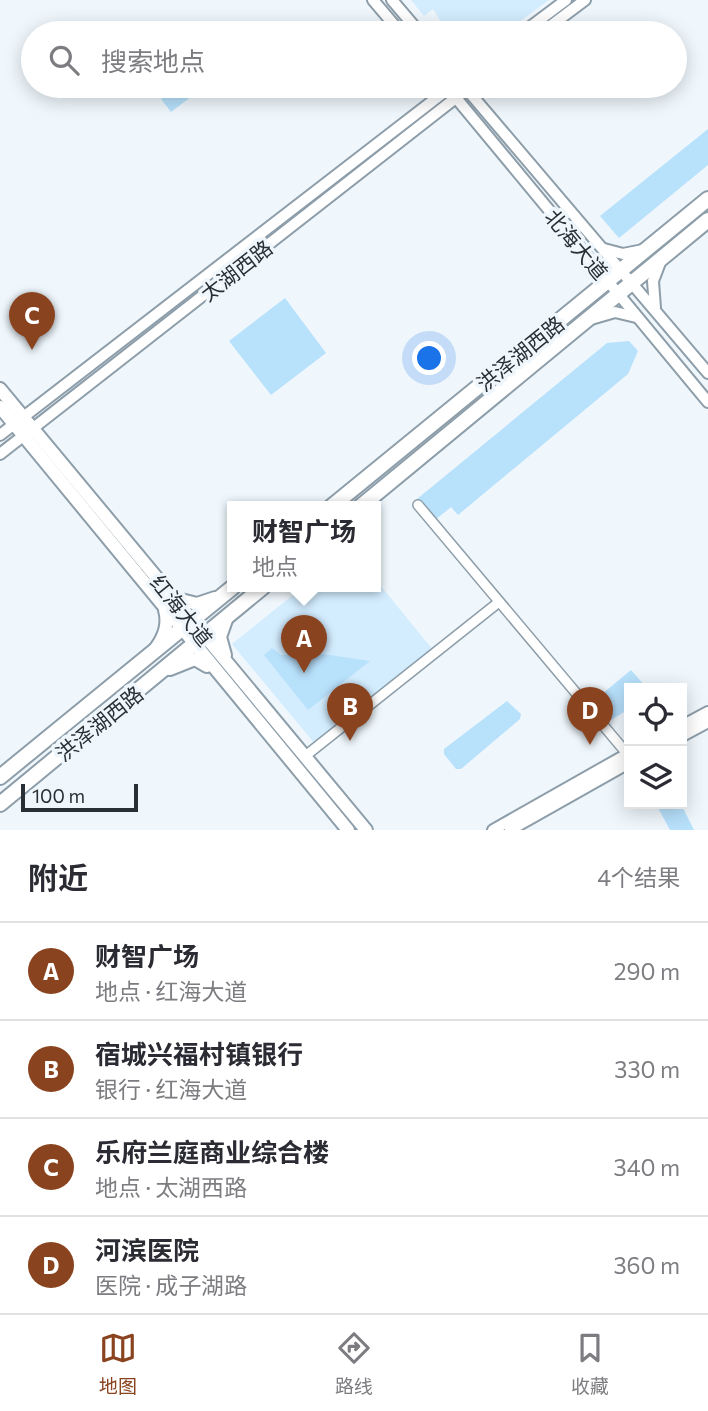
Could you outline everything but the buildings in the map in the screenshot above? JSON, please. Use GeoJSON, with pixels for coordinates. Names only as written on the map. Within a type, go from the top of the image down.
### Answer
{"type":"FeatureCollection","features":[{"type":"Feature","properties":{"kind":"main road","name":"洪泽湖西路"},"geometry":{"type":"LineString","coordinates":[[338,501],[708,199]]}},
{"type":"Feature","properties":{"kind":"main road","name":"洪泽湖西路"},"geometry":{"type":"LineString","coordinates":[[367,501],[708,220]]}},
{"type":"Feature","properties":{"kind":"main road"},"geometry":{"type":"LineString","coordinates":[[665,234],[669,251]]}},
{"type":"Feature","properties":{"kind":"main road"},"geometry":{"type":"LineString","coordinates":[[559,320],[571,323],[572,331]]}},
{"type":"Feature","properties":{"kind":"main road","name":"红海大道"},"geometry":{"type":"LineString","coordinates":[[0,389],[28,432],[172,598],[186,626],[198,641],[237,677],[366,830]]}},
{"type":"Feature","properties":{"kind":"main road","name":"红海大道"},"geometry":{"type":"LineString","coordinates":[[0,407],[19,421]]}},
{"type":"Feature","properties":{"kind":"main road","name":"红海大道"},"geometry":{"type":"LineString","coordinates":[[28,432],[164,610],[186,626]]}},
{"type":"Feature","properties":{"kind":"main road"},"geometry":{"type":"LineString","coordinates":[[172,598],[198,604],[227,592]]}},
{"type":"Feature","properties":{"kind":"main road","name":"洪泽湖西路"},"geometry":{"type":"LineString","coordinates":[[0,777],[229,592]]}},
{"type":"Feature","properties":{"kind":"main road"},"geometry":{"type":"LineString","coordinates":[[236,592],[250,598]]}},
{"type":"Feature","properties":{"kind":"main road","name":"洪泽湖西路"},"geometry":{"type":"LineString","coordinates":[[0,804],[257,592]]}},
{"type":"Feature","properties":{"kind":"main road"},"geometry":{"type":"LineString","coordinates":[[153,652],[165,633],[167,619],[164,610]]}},
{"type":"Feature","properties":{"kind":"main road"},"geometry":{"type":"LineString","coordinates":[[228,617],[221,630],[219,643],[237,677]]}},
{"type":"Feature","properties":{"kind":"main road","name":"红海大道"},"geometry":{"type":"LineString","coordinates":[[198,641],[214,670],[348,830]]}},
{"type":"Feature","properties":{"kind":"main road"},"geometry":{"type":"LineString","coordinates":[[137,665],[149,671],[154,678],[195,659],[214,670]]}},
{"type":"Feature","properties":{"kind":"street"},"geometry":{"type":"LineString","coordinates":[[373,0],[391,21]]}},
{"type":"Feature","properties":{"kind":"street"},"geometry":{"type":"LineString","coordinates":[[392,0],[410,21]]}},
{"type":"Feature","properties":{"kind":"street"},"geometry":{"type":"LineString","coordinates":[[538,21],[566,0]]}},
{"type":"Feature","properties":{"kind":"street"},"geometry":{"type":"LineString","coordinates":[[557,21],[585,0]]}},
{"type":"Feature","properties":{"kind":"street","name":"太湖西路"},"geometry":{"type":"LineString","coordinates":[[0,435],[441,98]]}},
{"type":"Feature","properties":{"kind":"street","name":"太湖西路"},"geometry":{"type":"LineString","coordinates":[[0,454],[441,98]]}},
{"type":"Feature","properties":{"kind":"street","name":"北海大道"},"geometry":{"type":"LineString","coordinates":[[458,98],[708,401]]}},
{"type":"Feature","properties":{"kind":"street","name":"北海大道"},"geometry":{"type":"LineString","coordinates":[[476,98],[708,373]]}},
{"type":"Feature","properties":{"kind":"street"},"geometry":{"type":"LineString","coordinates":[[569,234],[581,223]]}},
{"type":"Feature","properties":{"kind":"street"},"geometry":{"type":"LineString","coordinates":[[603,248],[623,254],[645,249]]}},
{"type":"Feature","properties":{"kind":"street"},"geometry":{"type":"LineString","coordinates":[[656,311],[651,293],[669,251]]}},
{"type":"Feature","properties":{"kind":"street"},"geometry":{"type":"LineString","coordinates":[[591,294],[593,263]]}},
{"type":"Feature","properties":{"kind":"street"},"geometry":{"type":"LineString","coordinates":[[585,320],[615,312],[638,317]]}},
{"type":"Feature","properties":{"kind":"street"},"geometry":{"type":"LineString","coordinates":[[663,347],[665,336],[677,335]]}},
{"type":"Feature","properties":{"kind":"street"},"geometry":{"type":"LineString","coordinates":[[418,505],[624,750]]}},
{"type":"Feature","properties":{"kind":"street"},"geometry":{"type":"LineString","coordinates":[[304,757],[499,602]]}},
{"type":"Feature","properties":{"kind":"street"},"geometry":{"type":"LineString","coordinates":[[687,723],[708,712]]}},
{"type":"Feature","properties":{"kind":"street"},"geometry":{"type":"LineString","coordinates":[[687,733],[708,722]]}},
{"type":"Feature","properties":{"kind":"street"},"geometry":{"type":"LineString","coordinates":[[493,830],[624,759]]}},
{"type":"Feature","properties":{"kind":"street"},"geometry":{"type":"LineString","coordinates":[[510,830],[624,759]]}},
{"type":"Feature","properties":{"kind":"shaded area"},"geometry":{"type":"Polygon","coordinates":[[[411,0],[549,0],[520,21],[440,21],[433,9],[424,16],[411,0]]]}},
{"type":"Feature","properties":{"kind":"shaded area"},"geometry":{"type":"Polygon","coordinates":[[[162,98],[189,98],[171,112],[162,98]]]}},
{"type":"Feature","properties":{"kind":"shaded area"},"geometry":{"type":"Polygon","coordinates":[[[708,129],[708,165],[619,238],[600,216],[708,129]]]}},
{"type":"Feature","properties":{"kind":"shaded area"},"geometry":{"type":"Polygon","coordinates":[[[285,298],[326,353],[271,395],[229,341],[285,298]]]}},
{"type":"Feature","properties":{"kind":"shaded area"},"geometry":{"type":"Polygon","coordinates":[[[629,341],[638,351],[628,374],[458,515],[451,507],[434,521],[417,499],[607,343],[629,341]]]}},
{"type":"Feature","properties":{"kind":"shaded area"},"geometry":{"type":"Polygon","coordinates":[[[381,586],[433,650],[315,744],[232,644],[297,592],[381,592],[381,586]]]}},
{"type":"Feature","properties":{"kind":"shaded area"},"geometry":{"type":"Polygon","coordinates":[[[272,648],[281,655],[323,654],[370,661],[308,710],[264,655],[272,648]]]}},
{"type":"Feature","properties":{"kind":"shaded area"},"geometry":{"type":"Polygon","coordinates":[[[631,670],[642,683],[624,683],[624,712],[606,723],[590,704],[631,670]]]}},
{"type":"Feature","properties":{"kind":"shaded area"},"geometry":{"type":"Polygon","coordinates":[[[507,701],[521,714],[520,719],[461,769],[456,769],[444,754],[444,749],[507,701]]]}},
{"type":"Feature","properties":{"kind":"shaded area"},"geometry":{"type":"Polygon","coordinates":[[[659,809],[684,809],[694,830],[670,830],[659,809]]]}},
{"type":"Feature","properties":{"kind":"place","name":"乐府兰庭商业综合楼"},"geometry":{"type":"Point","coordinates":[32,350]}},
{"type":"Feature","properties":{"kind":"place","name":"财智广场"},"geometry":{"type":"Point","coordinates":[304,673]}},
{"type":"Feature","properties":{"kind":"place","name":"宿城兴福村镇银行"},"geometry":{"type":"Point","coordinates":[350,741]}},
{"type":"Feature","properties":{"kind":"place","name":"河滨医院"},"geometry":{"type":"Point","coordinates":[590,745]}}]}
